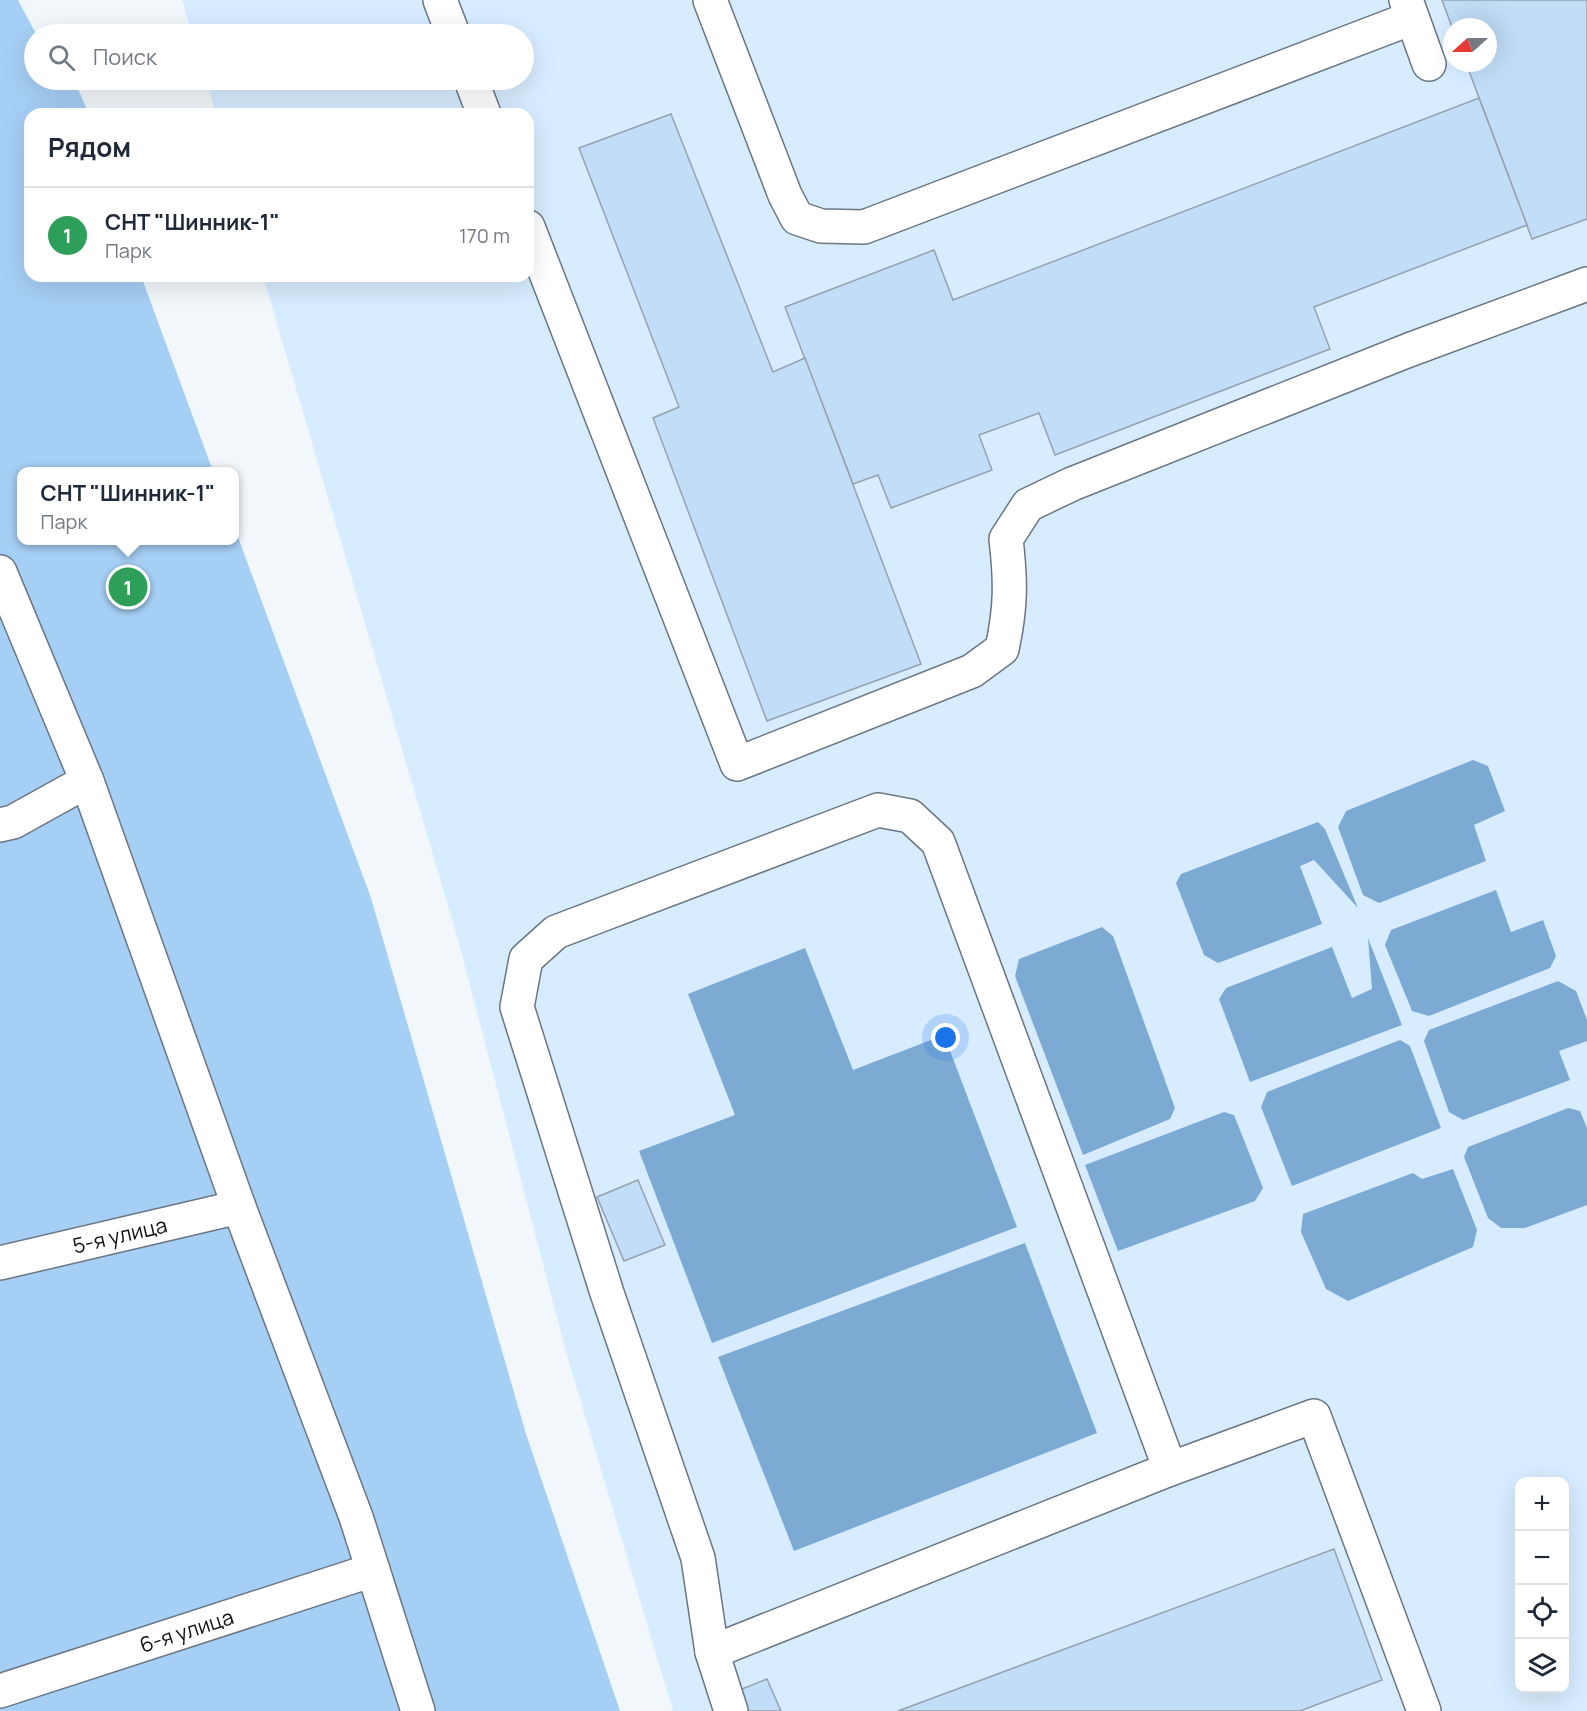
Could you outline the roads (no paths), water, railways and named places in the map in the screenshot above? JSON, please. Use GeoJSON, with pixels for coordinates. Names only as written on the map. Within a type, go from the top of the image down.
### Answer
{"type":"FeatureCollection","features":[{"type":"Feature","properties":{"kind":"street"},"geometry":{"type":"LineString","coordinates":[[440,0],[449,24]]}},
{"type":"Feature","properties":{"kind":"street"},"geometry":{"type":"LineString","coordinates":[[710,0],[785,195],[797,218],[821,226],[864,227],[1409,9],[1429,64]]}},
{"type":"Feature","properties":{"kind":"street"},"geometry":{"type":"LineString","coordinates":[[475,90],[482,108]]}},
{"type":"Feature","properties":{"kind":"street"},"geometry":{"type":"LineString","coordinates":[[534,242],[737,764],[972,671],[1002,650],[1009,618],[1011,579],[1006,539],[1028,506],[1072,484],[1409,350],[1587,284]]}},
{"type":"Feature","properties":{"kind":"street"},"geometry":{"type":"LineString","coordinates":[[0,572],[87,781],[239,1207],[356,1517],[418,1711]]}},
{"type":"Feature","properties":{"kind":"street"},"geometry":{"type":"LineString","coordinates":[[0,825],[13,822],[87,781]]}},
{"type":"Feature","properties":{"kind":"street"},"geometry":{"type":"LineString","coordinates":[[731,1711],[712,1652],[698,1558],[607,1293],[516,1007],[526,959],[556,932],[878,810],[910,816],[938,842],[1170,1469]]}},
{"type":"Feature","properties":{"kind":"street","name":"5-я улица"},"geometry":{"type":"LineString","coordinates":[[0,1263],[239,1207]]}},
{"type":"Feature","properties":{"kind":"street"},"geometry":{"type":"LineString","coordinates":[[712,1652],[1170,1469],[1314,1416],[1424,1711]]}},
{"type":"Feature","properties":{"kind":"street","name":"6-я улица"},"geometry":{"type":"LineString","coordinates":[[0,1691],[373,1570]]}},
{"type":"Feature","properties":{"kind":"place","name":"СНТ \"Шинник-1\""},"geometry":{"type":"Point","coordinates":[128,587]}}]}
